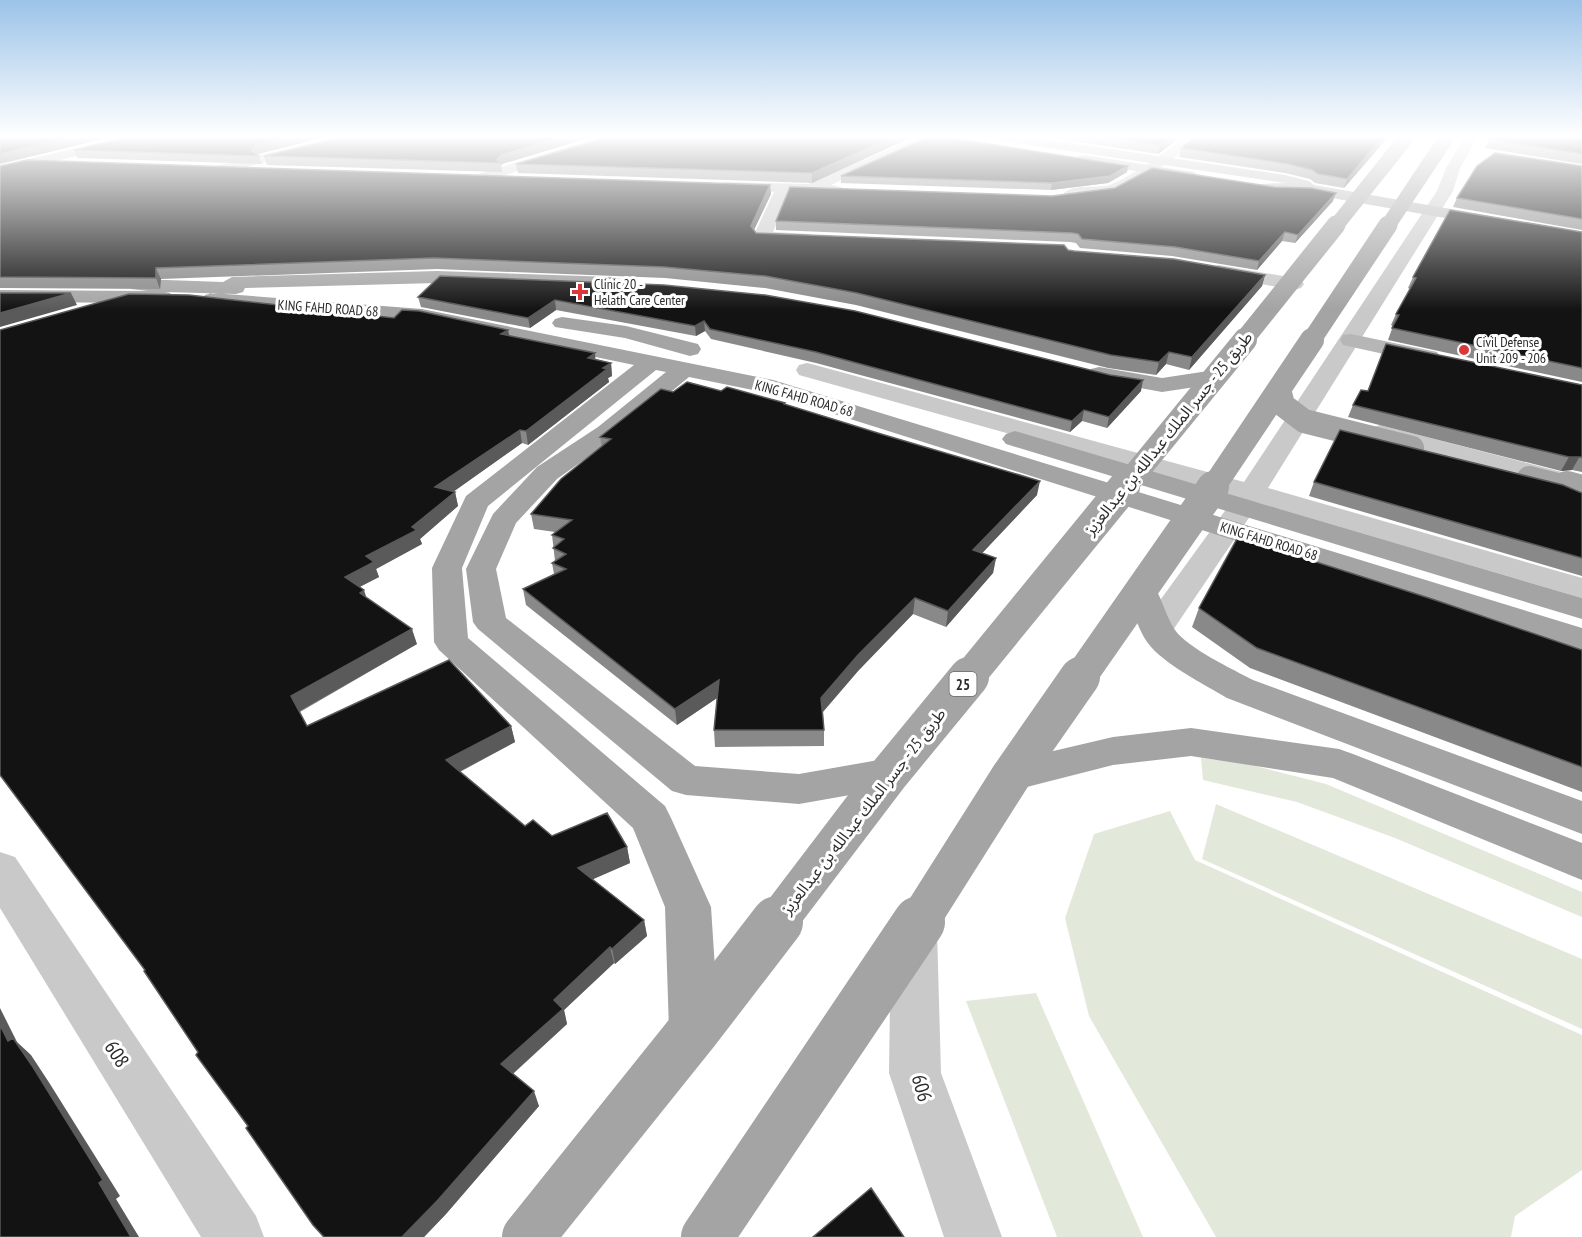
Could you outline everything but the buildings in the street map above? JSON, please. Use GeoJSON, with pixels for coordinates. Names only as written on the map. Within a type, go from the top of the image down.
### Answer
{"type":"FeatureCollection","features":[{"type":"Feature","properties":{"kind":"main road","name":"طريق 25 - جسر الملك عبدالله بن عبدالعزيز"},"geometry":{"type":"LineString","coordinates":[[528,1237],[694,1030],[890,772],[1361,195]]}},
{"type":"Feature","properties":{"kind":"main road"},"geometry":{"type":"LineString","coordinates":[[707,1237],[914,930],[1011,776],[1242,446],[1290,401],[1431,195]]}},
{"type":"Feature","properties":{"kind":"main road"},"geometry":{"type":"LineString","coordinates":[[190,285],[437,277],[629,284]]}},
{"type":"Feature","properties":{"kind":"main road","name":"KING FAHD ROAD 68"},"geometry":{"type":"LineString","coordinates":[[0,284],[190,285],[392,298],[626,332],[815,381],[1243,506],[1582,609]]}},
{"type":"Feature","properties":{"kind":"main road","name":"KING FAHD ROAD 68"},"geometry":{"type":"LineString","coordinates":[[0,296],[194,298],[422,315],[773,387],[1582,639]]}},
{"type":"Feature","properties":{"kind":"main road"},"geometry":{"type":"LineString","coordinates":[[651,362],[477,502],[447,568],[451,642],[650,818],[688,907],[694,1030]]}},
{"type":"Feature","properties":{"kind":"main road"},"geometry":{"type":"LineString","coordinates":[[1074,368],[1108,377],[1162,385],[1215,376]]}},
{"type":"Feature","properties":{"kind":"main road"},"geometry":{"type":"LineString","coordinates":[[684,369],[607,432],[547,473],[503,520],[481,569],[490,622],[686,780],[799,789],[890,772]]}},
{"type":"Feature","properties":{"kind":"main road"},"geometry":{"type":"LineString","coordinates":[[1290,401],[1283,405],[1304,421],[1582,491]]}},
{"type":"Feature","properties":{"kind":"main road"},"geometry":{"type":"LineString","coordinates":[[1141,590],[1161,637],[1195,664],[1240,689],[1582,818]]}},
{"type":"Feature","properties":{"kind":"main road"},"geometry":{"type":"LineString","coordinates":[[1011,776],[1113,751],[1191,742],[1339,764],[1582,862]]}},
{"type":"Feature","properties":{"kind":"street"},"geometry":{"type":"LineString","coordinates":[[781,195],[762,237],[821,239]]}},
{"type":"Feature","properties":{"kind":"street"},"geometry":{"type":"LineString","coordinates":[[1057,196],[1067,195]]}},
{"type":"Feature","properties":{"kind":"street"},"geometry":{"type":"LineString","coordinates":[[1345,195],[1582,237]]}},
{"type":"Feature","properties":{"kind":"street"},"geometry":{"type":"LineString","coordinates":[[1157,628],[1243,506],[1290,401],[1351,340],[1443,195]]}},
{"type":"Feature","properties":{"kind":"street"},"geometry":{"type":"LineString","coordinates":[[1206,269],[1294,285]]}},
{"type":"Feature","properties":{"kind":"street"},"geometry":{"type":"LineString","coordinates":[[67,317],[135,297]]}},
{"type":"Feature","properties":{"kind":"street"},"geometry":{"type":"LineString","coordinates":[[1351,340],[1455,363]]}},
{"type":"Feature","properties":{"kind":"street"},"geometry":{"type":"LineString","coordinates":[[807,369],[1299,506],[1582,588]]}},
{"type":"Feature","properties":{"kind":"street"},"geometry":{"type":"LineString","coordinates":[[1290,401],[1582,486]]}},
{"type":"Feature","properties":{"kind":"street","name":"608"},"geometry":{"type":"LineString","coordinates":[[0,870],[235,1237]]}},
{"type":"Feature","properties":{"kind":"street","name":"606"},"geometry":{"type":"LineString","coordinates":[[914,930],[915,1073],[973,1237]]}},
{"type":"Feature","properties":{"kind":"shaded area"},"geometry":{"type":"Polygon","coordinates":[[[1201,758],[1244,763],[1326,784],[1582,892],[1582,917],[1395,838],[1297,802],[1203,780],[1201,758]]]}},
{"type":"Feature","properties":{"kind":"shaded area"},"geometry":{"type":"Polygon","coordinates":[[[1216,804],[1582,959],[1582,1029],[1202,859],[1216,804]]]}},
{"type":"Feature","properties":{"kind":"shaded area"},"geometry":{"type":"Polygon","coordinates":[[[1170,811],[1195,860],[1582,1035],[1582,1170],[1515,1216],[1511,1237],[1216,1237],[1089,1016],[1065,918],[1094,834],[1170,811]]]}},
{"type":"Feature","properties":{"kind":"shaded area"},"geometry":{"type":"Polygon","coordinates":[[[1036,993],[1143,1237],[1057,1237],[966,1001],[1036,993]]]}},
{"type":"Feature","properties":{"kind":"place","name":"Clinic 20 - Helath Care Center"},"geometry":{"type":"Point","coordinates":[580,292]}},
{"type":"Feature","properties":{"kind":"place","name":"Civil Defense Unit 209 - 206"},"geometry":{"type":"Point","coordinates":[1464,350]}}]}
